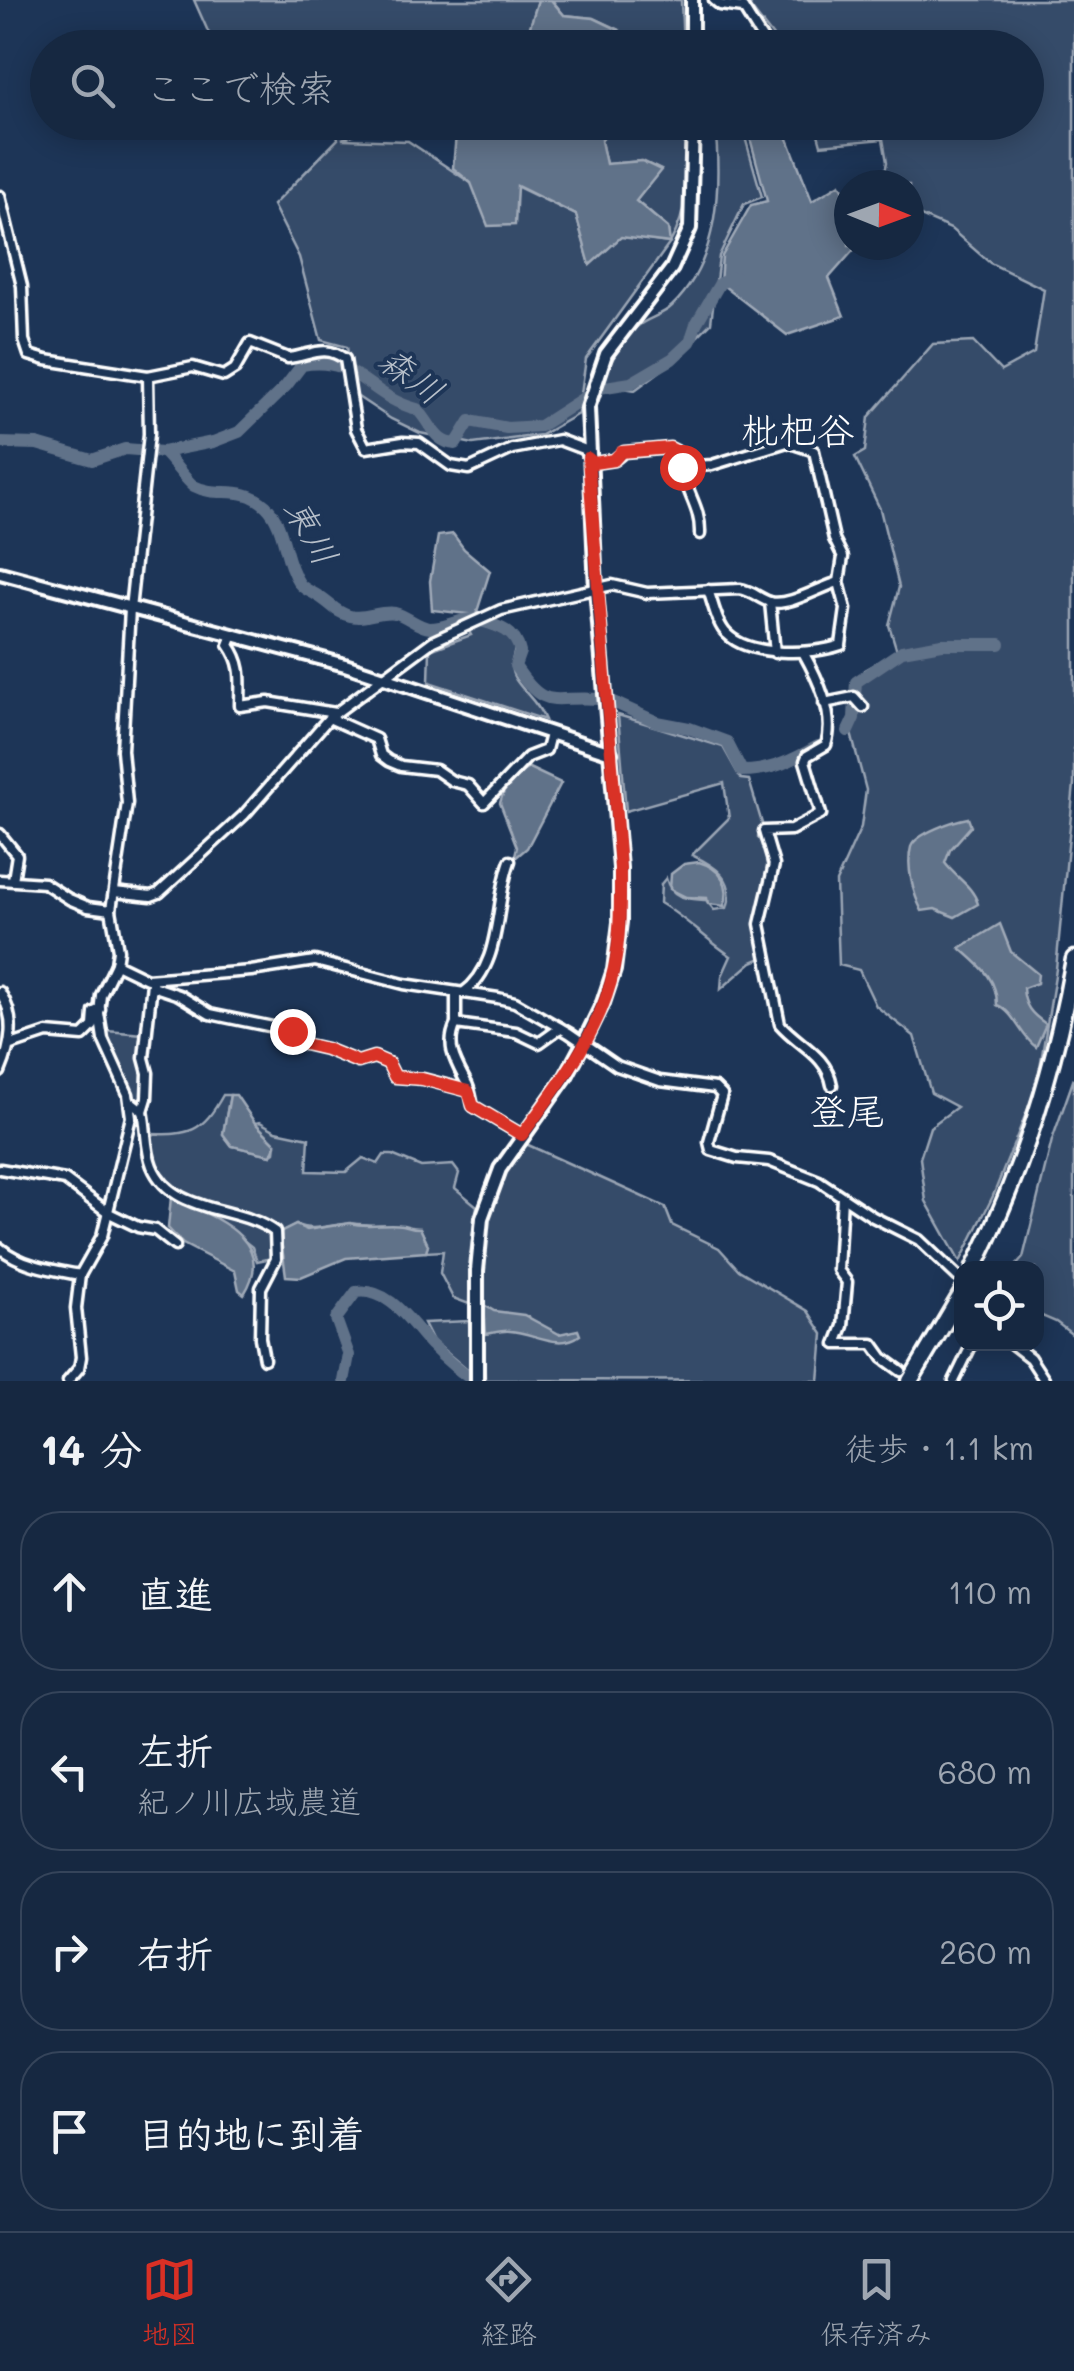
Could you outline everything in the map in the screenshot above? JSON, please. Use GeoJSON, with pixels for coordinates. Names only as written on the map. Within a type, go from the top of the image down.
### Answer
{"type":"FeatureCollection","features":[{"type":"Feature","properties":{"kind":"highway"},"geometry":{"type":"LineString","coordinates":[[977,1261],[1015,1179],[1036,1120],[1054,1059],[1074,959]]}},
{"type":"Feature","properties":{"kind":"highway"},"geometry":{"type":"LineString","coordinates":[[906,1376],[954,1305]]}},
{"type":"Feature","properties":{"kind":"street"},"geometry":{"type":"LineString","coordinates":[[692,0],[692,30]]}},
{"type":"Feature","properties":{"kind":"street"},"geometry":{"type":"LineString","coordinates":[[714,0],[720,5],[743,8],[757,30]]}},
{"type":"Feature","properties":{"kind":"street"},"geometry":{"type":"LineString","coordinates":[[478,1381],[476,1271],[482,1218],[500,1169],[566,1076],[603,1003],[614,970],[620,922],[620,868],[596,588],[588,408],[606,354],[672,268],[690,228],[692,140]]}},
{"type":"Feature","properties":{"kind":"street"},"geometry":{"type":"LineString","coordinates":[[0,196],[22,286],[24,340],[29,354],[148,376],[193,367],[224,376],[236,370],[246,348],[254,342],[288,358],[318,349],[340,354],[358,437],[370,449],[414,442],[451,466],[469,469],[512,449],[559,440],[584,449],[594,463],[614,460],[621,452],[670,448],[676,451],[685,490],[700,513],[700,534]]}},
{"type":"Feature","properties":{"kind":"street"},"geometry":{"type":"LineString","coordinates":[[0,257],[14,258]]}},
{"type":"Feature","properties":{"kind":"street"},"geometry":{"type":"LineString","coordinates":[[68,1381],[79,1368],[81,1357],[76,1308],[80,1275],[102,1236],[131,1117],[130,1101],[103,1039],[100,995],[116,964],[118,950],[111,910],[127,802],[122,750],[130,609],[146,449],[148,376]]}},
{"type":"Feature","properties":{"kind":"street"},"geometry":{"type":"LineString","coordinates":[[682,467],[724,462],[788,442],[814,451],[834,539],[844,557],[839,582],[846,608],[841,645],[775,653],[727,634],[708,590]]}},
{"type":"Feature","properties":{"kind":"street"},"geometry":{"type":"LineString","coordinates":[[0,573],[383,677],[611,753]]}},
{"type":"Feature","properties":{"kind":"street"},"geometry":{"type":"LineString","coordinates":[[114,892],[151,896],[159,893],[244,815],[332,716],[433,641],[482,617],[612,585],[655,594],[753,591],[770,602],[794,600],[839,582]]}},
{"type":"Feature","properties":{"kind":"street"},"geometry":{"type":"LineString","coordinates":[[770,602],[775,653]]}},
{"type":"Feature","properties":{"kind":"street"},"geometry":{"type":"LineString","coordinates":[[233,635],[229,645],[237,655],[242,675],[240,706],[268,702],[332,716],[376,739],[381,755],[390,762],[436,770],[452,781],[468,785],[484,803],[528,757],[546,750],[550,734]]}},
{"type":"Feature","properties":{"kind":"street"},"geometry":{"type":"LineString","coordinates":[[802,652],[820,684],[829,739],[805,762],[821,814],[791,830],[764,831],[774,865],[760,924],[780,1024],[821,1060],[832,1086]]}},
{"type":"Feature","properties":{"kind":"street"},"geometry":{"type":"LineString","coordinates":[[824,703],[854,697],[863,707]]}},
{"type":"Feature","properties":{"kind":"street"},"geometry":{"type":"LineString","coordinates":[[0,834],[17,855],[14,880]]}},
{"type":"Feature","properties":{"kind":"street"},"geometry":{"type":"LineString","coordinates":[[459,994],[478,982],[492,952],[497,910],[510,861]]}},
{"type":"Feature","properties":{"kind":"street"},"geometry":{"type":"LineString","coordinates":[[0,880],[44,882],[88,907],[111,910]]}},
{"type":"Feature","properties":{"kind":"street"},"geometry":{"type":"LineString","coordinates":[[152,982],[315,961],[404,984],[515,1002],[617,1066],[660,1081],[714,1088],[722,1095],[709,1142],[711,1150],[769,1161],[819,1181],[873,1218],[919,1240],[954,1273]]}},
{"type":"Feature","properties":{"kind":"street"},"geometry":{"type":"LineString","coordinates":[[116,964],[210,1014],[292,1031],[292,1041],[358,1062],[374,1057],[388,1063],[395,1077],[422,1079],[468,1091]]}},
{"type":"Feature","properties":{"kind":"street"},"geometry":{"type":"LineString","coordinates":[[152,982],[144,1058],[148,1086],[142,1111],[152,1167],[163,1184],[205,1207],[276,1232],[276,1258],[261,1288],[264,1359]]}},
{"type":"Feature","properties":{"kind":"street"},"geometry":{"type":"LineString","coordinates":[[0,992],[10,1012],[11,1045],[0,1072]]}},
{"type":"Feature","properties":{"kind":"street"},"geometry":{"type":"LineString","coordinates":[[459,994],[452,1050],[455,1064],[470,1086],[473,1106],[522,1135]]}},
{"type":"Feature","properties":{"kind":"street"},"geometry":{"type":"LineString","coordinates":[[11,1045],[48,1033],[84,1036],[93,1026],[94,1012],[100,1009]]}},
{"type":"Feature","properties":{"kind":"street"},"geometry":{"type":"LineString","coordinates":[[456,1024],[516,1032],[539,1042],[549,1039],[560,1028]]}},
{"type":"Feature","properties":{"kind":"street"},"geometry":{"type":"LineString","coordinates":[[130,1101],[142,1111]]}},
{"type":"Feature","properties":{"kind":"street"},"geometry":{"type":"LineString","coordinates":[[0,1169],[65,1180],[108,1213],[154,1230],[175,1246]]}},
{"type":"Feature","properties":{"kind":"street"},"geometry":{"type":"LineString","coordinates":[[842,1197],[838,1270],[847,1282],[843,1326],[836,1344],[873,1344],[883,1358],[906,1376]]}},
{"type":"Feature","properties":{"kind":"street"},"geometry":{"type":"LineString","coordinates":[[0,1248],[42,1268],[80,1275]]}},
{"type":"Feature","properties":{"kind":"street"},"geometry":{"type":"LineString","coordinates":[[954,1381],[969,1351]]}},
{"type":"Feature","properties":{"kind":"street"},"geometry":{"type":"LineString","coordinates":[[1021,1351],[1045,1380]]}},
{"type":"Feature","properties":{"kind":"shaded area"},"geometry":{"type":"Polygon","coordinates":[[[194,0],[538,0],[529,30],[207,30],[194,0]]]}},
{"type":"Feature","properties":{"kind":"shaded area"},"geometry":{"type":"Polygon","coordinates":[[[538,0],[551,0],[564,15],[594,18],[619,30],[529,30],[538,0]]]}},
{"type":"Feature","properties":{"kind":"shaded area"},"geometry":{"type":"Polygon","coordinates":[[[552,0],[681,0],[682,30],[617,30],[594,18],[564,15],[552,0]]]}},
{"type":"Feature","properties":{"kind":"shaded area"},"geometry":{"type":"Polygon","coordinates":[[[752,0],[1074,0],[1074,784],[1056,969],[1037,1086],[993,1196],[960,1261],[926,1201],[920,1158],[930,1127],[957,1107],[931,1093],[914,1036],[876,1006],[859,970],[839,965],[836,882],[861,827],[866,790],[851,733],[857,693],[864,670],[897,651],[889,625],[899,587],[880,509],[855,457],[865,451],[869,417],[933,344],[973,342],[1001,371],[1034,353],[1044,289],[990,263],[951,229],[924,217],[924,170],[885,170],[883,140],[1044,140],[1044,30],[768,30],[750,7],[752,0]]]}},
{"type":"Feature","properties":{"kind":"shaded area"},"geometry":{"type":"Polygon","coordinates":[[[337,140],[408,141],[471,183],[516,186],[576,215],[590,264],[621,236],[669,243],[668,228],[636,201],[660,170],[642,161],[606,164],[601,141],[686,140],[685,200],[677,229],[670,243],[586,359],[578,414],[541,435],[473,444],[420,433],[355,395],[347,347],[321,340],[299,257],[273,205],[337,140]]]}},
{"type":"Feature","properties":{"kind":"shaded area"},"geometry":{"type":"Polygon","coordinates":[[[455,140],[602,140],[606,164],[642,161],[661,170],[636,201],[668,228],[670,243],[621,237],[590,265],[576,215],[517,186],[515,225],[488,226],[471,183],[453,168],[455,140]]]}},
{"type":"Feature","properties":{"kind":"shaded area"},"geometry":{"type":"Polygon","coordinates":[[[716,140],[746,140],[762,197],[744,204],[719,256],[711,323],[670,364],[635,390],[600,384],[626,338],[642,323],[672,306],[700,267],[714,220],[716,140]]]}},
{"type":"Feature","properties":{"kind":"shaded area"},"geometry":{"type":"Polygon","coordinates":[[[751,140],[789,140],[812,201],[834,188],[834,260],[845,260],[829,278],[844,316],[787,335],[720,283],[722,256],[751,205],[767,201],[751,140]]]}},
{"type":"Feature","properties":{"kind":"shaded area"},"geometry":{"type":"Polygon","coordinates":[[[820,140],[873,140],[821,145],[820,140]]]}},
{"type":"Feature","properties":{"kind":"shaded area"},"geometry":{"type":"Polygon","coordinates":[[[453,534],[490,571],[476,615],[432,610],[430,581],[438,536],[453,534]]]}},
{"type":"Feature","properties":{"kind":"shaded area"},"geometry":{"type":"Polygon","coordinates":[[[477,624],[509,637],[514,643],[512,671],[545,720],[429,682],[430,650],[471,635],[468,629],[477,624]]]}},
{"type":"Feature","properties":{"kind":"shaded area"},"geometry":{"type":"Polygon","coordinates":[[[618,715],[723,747],[741,779],[749,780],[763,827],[758,837],[767,867],[758,922],[762,958],[721,989],[731,956],[660,903],[661,884],[666,878],[672,890],[681,896],[706,900],[714,910],[727,908],[726,881],[716,869],[692,855],[729,818],[724,783],[626,811],[618,715]]]}},
{"type":"Feature","properties":{"kind":"shaded area"},"geometry":{"type":"Polygon","coordinates":[[[529,768],[561,783],[527,848],[514,859],[517,847],[500,803],[510,782],[529,768]]]}},
{"type":"Feature","properties":{"kind":"shaded area"},"geometry":{"type":"Polygon","coordinates":[[[968,818],[971,826],[950,850],[945,863],[978,904],[955,917],[935,909],[922,911],[911,880],[911,847],[927,833],[968,818]]]}},
{"type":"Feature","properties":{"kind":"shaded area"},"geometry":{"type":"Polygon","coordinates":[[[699,862],[713,868],[722,878],[726,891],[724,906],[670,889],[671,874],[684,864],[699,862]]]}},
{"type":"Feature","properties":{"kind":"shaded area"},"geometry":{"type":"Polygon","coordinates":[[[1000,924],[1011,952],[1038,974],[1037,983],[1023,988],[1029,1009],[1046,1024],[1036,1047],[997,1005],[986,972],[960,948],[1000,924]]]}},
{"type":"Feature","properties":{"kind":"shaded area"},"geometry":{"type":"Polygon","coordinates":[[[106,1031],[143,1034],[140,1061],[145,1075],[140,1106],[116,1064],[106,1031]]]}},
{"type":"Feature","properties":{"kind":"shaded area"},"geometry":{"type":"Polygon","coordinates":[[[1074,1078],[1074,1336],[1044,1317],[1044,1261],[1020,1261],[1052,1140],[1074,1078]]]}},
{"type":"Feature","properties":{"kind":"shaded area"},"geometry":{"type":"Polygon","coordinates":[[[223,1095],[230,1095],[223,1134],[232,1146],[271,1155],[275,1152],[276,1144],[255,1123],[260,1122],[276,1131],[309,1138],[307,1171],[346,1172],[363,1158],[378,1164],[384,1155],[421,1167],[453,1165],[459,1173],[455,1188],[477,1206],[469,1304],[453,1298],[440,1273],[443,1251],[426,1252],[428,1245],[420,1228],[296,1225],[280,1233],[272,1258],[257,1261],[252,1247],[217,1219],[171,1197],[150,1159],[148,1134],[193,1129],[208,1117],[223,1095]]]}},
{"type":"Feature","properties":{"kind":"shaded area"},"geometry":{"type":"Polygon","coordinates":[[[230,1095],[236,1095],[276,1144],[271,1155],[232,1146],[223,1134],[230,1095]]]}},
{"type":"Feature","properties":{"kind":"shaded area"},"geometry":{"type":"Polygon","coordinates":[[[526,1144],[665,1207],[672,1225],[719,1248],[739,1270],[808,1311],[823,1334],[819,1381],[485,1380],[486,1233],[499,1184],[526,1144]]]}},
{"type":"Feature","properties":{"kind":"shaded area"},"geometry":{"type":"Polygon","coordinates":[[[171,1197],[222,1222],[247,1244],[253,1258],[253,1275],[244,1294],[239,1290],[235,1271],[183,1244],[168,1228],[171,1197]]]}},
{"type":"Feature","properties":{"kind":"shaded area"},"geometry":{"type":"Polygon","coordinates":[[[350,1223],[420,1228],[428,1245],[426,1252],[346,1258],[301,1277],[286,1276],[280,1233],[296,1225],[307,1230],[350,1223]]]}},
{"type":"Feature","properties":{"kind":"shaded area"},"geometry":{"type":"Polygon","coordinates":[[[484,1305],[494,1311],[524,1315],[559,1334],[578,1330],[580,1335],[563,1341],[510,1331],[486,1334],[484,1305]]]}},
{"type":"Feature","properties":{"kind":"shaded area"},"geometry":{"type":"Polygon","coordinates":[[[469,1321],[471,1373],[433,1341],[424,1323],[469,1321]]]}},
{"type":"Feature","properties":{"kind":"waterway","name":"森川"},"geometry":{"type":"LineString","coordinates":[[0,443],[37,444],[92,460],[125,449],[163,452],[213,442],[239,432],[302,365],[321,363],[350,371],[385,395],[417,409],[438,436],[449,443],[456,444],[470,421],[507,428],[540,426],[599,388],[631,383],[672,359],[690,342],[720,283],[735,277]]}},
{"type":"Feature","properties":{"kind":"waterway","name":"東川"},"geometry":{"type":"LineString","coordinates":[[163,452],[194,486],[248,495],[266,506],[277,523],[299,583],[341,612],[356,617],[395,613],[430,628],[474,619]]}},
{"type":"Feature","properties":{"kind":"waterway","name":"東川"},"geometry":{"type":"LineString","coordinates":[[481,621],[511,634],[520,652],[515,666],[543,696],[599,699]]}},
{"type":"Feature","properties":{"kind":"waterway","name":"東川"},"geometry":{"type":"LineString","coordinates":[[855,696],[856,682],[902,651],[942,644],[1000,644]]}},
{"type":"Feature","properties":{"kind":"waterway","name":"東川"},"geometry":{"type":"LineString","coordinates":[[848,731],[854,718],[855,699]]}},
{"type":"Feature","properties":{"kind":"waterway","name":"東川"},"geometry":{"type":"LineString","coordinates":[[613,702],[657,722],[689,728],[727,742],[742,771],[782,764],[818,746]]}},
{"type":"Feature","properties":{"kind":"waterway"},"geometry":{"type":"LineString","coordinates":[[344,1381],[349,1355],[336,1319],[356,1292],[368,1292],[389,1301],[436,1350],[474,1381]]}},
{"type":"Feature","properties":{"kind":"district","name":"枇杷谷"},"geometry":{"type":"Point","coordinates":[798,431]}},
{"type":"Feature","properties":{"kind":"district","name":"登尾"},"geometry":{"type":"Point","coordinates":[847,1112]}},
{"type":"Feature","properties":{"kind":"route"},"geometry":{"type":"LineString","coordinates":[[292,1031],[292,1041],[358,1062],[374,1057],[388,1063],[395,1077],[422,1079],[468,1091],[473,1106],[522,1135],[566,1076],[603,1003],[614,970],[620,922],[620,868],[588,458],[594,463],[614,460],[621,452],[670,448],[676,451],[682,467]]}}]}
